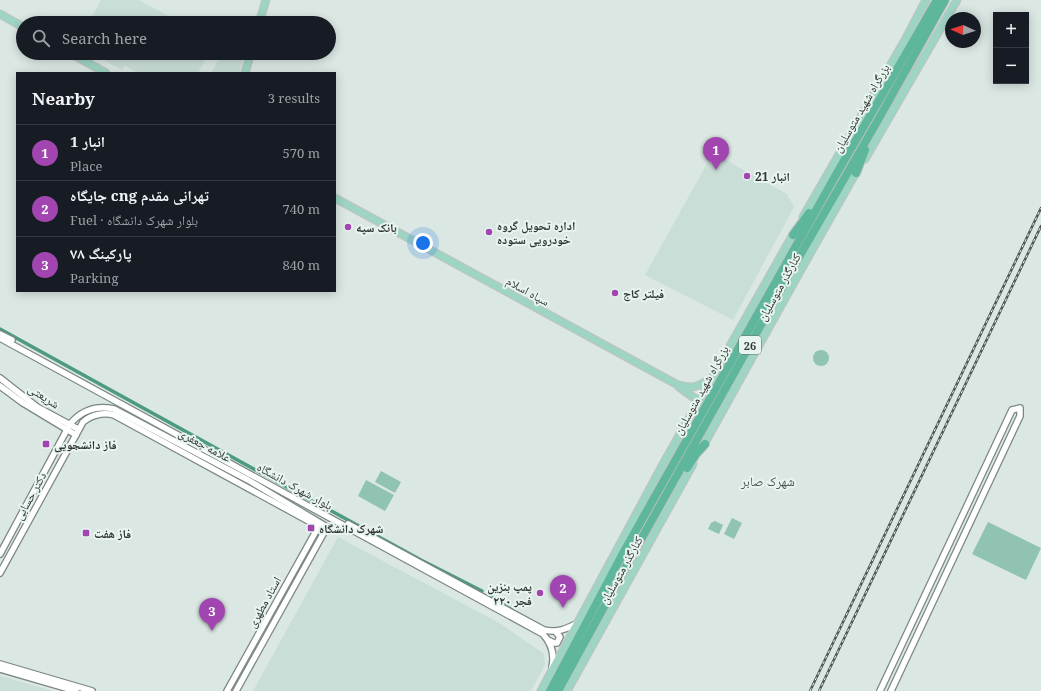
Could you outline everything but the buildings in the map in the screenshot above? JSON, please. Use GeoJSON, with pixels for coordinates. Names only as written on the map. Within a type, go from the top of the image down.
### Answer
{"type":"FeatureCollection","features":[{"type":"Feature","properties":{"kind":"highway","name":"بزرگراه شهید متوسلیان"},"geometry":{"type":"LineString","coordinates":[[550,691],[622,555],[837,173],[937,0]]}},
{"type":"Feature","properties":{"kind":"highway","name":"بزرگراه شهید متوسلیان"},"geometry":{"type":"LineString","coordinates":[[558,691],[795,264],[945,0]]}},
{"type":"Feature","properties":{"kind":"highway"},"geometry":{"type":"LineString","coordinates":[[856,174],[878,120]]}},
{"type":"Feature","properties":{"kind":"highway"},"geometry":{"type":"LineString","coordinates":[[792,235],[837,173]]}},
{"type":"Feature","properties":{"kind":"highway"},"geometry":{"type":"LineString","coordinates":[[657,511],[696,454],[705,444]]}},
{"type":"Feature","properties":{"kind":"main road"},"geometry":{"type":"LineString","coordinates":[[260,16],[265,0]]}},
{"type":"Feature","properties":{"kind":"main road","name":"کنارگذر متوسلیان"},"geometry":{"type":"LineString","coordinates":[[541,691],[579,622],[612,556],[662,466],[698,405],[792,235],[928,0]]}},
{"type":"Feature","properties":{"kind":"main road"},"geometry":{"type":"LineString","coordinates":[[908,86],[915,68],[952,0]]}},
{"type":"Feature","properties":{"kind":"main road","name":"کنارگذر متوسلیان"},"geometry":{"type":"LineString","coordinates":[[567,691],[798,275],[957,0]]}},
{"type":"Feature","properties":{"kind":"main road"},"geometry":{"type":"LineString","coordinates":[[0,14],[16,23]]}},
{"type":"Feature","properties":{"kind":"main road"},"geometry":{"type":"LineString","coordinates":[[83,60],[104,72]]}},
{"type":"Feature","properties":{"kind":"main road"},"geometry":{"type":"LineString","coordinates":[[244,72],[248,60]]}},
{"type":"Feature","properties":{"kind":"main road","name":"سپاه اسلام"},"geometry":{"type":"LineString","coordinates":[[336,199],[676,384],[694,388],[712,378]]}},
{"type":"Feature","properties":{"kind":"main road"},"geometry":{"type":"LineString","coordinates":[[676,384],[697,400],[698,405]]}},
{"type":"Feature","properties":{"kind":"street","name":"بلوار شهرک دانشگاه"},"geometry":{"type":"LineString","coordinates":[[0,334],[483,600],[543,634],[548,640]]}},
{"type":"Feature","properties":{"kind":"street","name":"بلوار شهرک دانشگاه"},"geometry":{"type":"LineString","coordinates":[[0,338],[483,600],[544,630],[556,632]]}},
{"type":"Feature","properties":{"kind":"street","name":"شریعتی"},"geometry":{"type":"LineString","coordinates":[[0,378],[37,407],[78,429]]}},
{"type":"Feature","properties":{"kind":"street","name":"شریعتی"},"geometry":{"type":"LineString","coordinates":[[0,386],[23,403],[76,435]]}},
{"type":"Feature","properties":{"kind":"street","name":"علامه جعفری"},"geometry":{"type":"LineString","coordinates":[[70,424],[81,413],[106,407],[114,409],[248,480],[320,525]]}},
{"type":"Feature","properties":{"kind":"street"},"geometry":{"type":"LineString","coordinates":[[880,691],[1012,410],[1020,408],[1020,416],[891,691]]}},
{"type":"Feature","properties":{"kind":"street","name":"علامه جعفری"},"geometry":{"type":"LineString","coordinates":[[78,429],[82,422],[88,417],[108,413],[114,415],[326,528]]}},
{"type":"Feature","properties":{"kind":"street","name":"دکتر حسابی"},"geometry":{"type":"LineString","coordinates":[[0,554],[70,424]]}},
{"type":"Feature","properties":{"kind":"street","name":"دکتر حسابی"},"geometry":{"type":"LineString","coordinates":[[0,573],[78,429]]}},
{"type":"Feature","properties":{"kind":"street"},"geometry":{"type":"LineString","coordinates":[[971,497],[980,500]]}},
{"type":"Feature","properties":{"kind":"street","name":"استاد مطهری"},"geometry":{"type":"LineString","coordinates":[[227,691],[320,525]]}},
{"type":"Feature","properties":{"kind":"street","name":"استاد مطهری"},"geometry":{"type":"LineString","coordinates":[[236,691],[326,528]]}},
{"type":"Feature","properties":{"kind":"street"},"geometry":{"type":"LineString","coordinates":[[548,640],[557,643],[560,637],[556,632],[579,622]]}},
{"type":"Feature","properties":{"kind":"street"},"geometry":{"type":"LineString","coordinates":[[548,640],[553,654],[551,672]]}},
{"type":"Feature","properties":{"kind":"street"},"geometry":{"type":"LineString","coordinates":[[0,664],[68,686],[76,691]]}},
{"type":"Feature","properties":{"kind":"street"},"geometry":{"type":"LineString","coordinates":[[0,669],[92,691]]}},
{"type":"Feature","properties":{"kind":"street"},"geometry":{"type":"LineString","coordinates":[[885,681],[894,685]]}},
{"type":"Feature","properties":{"kind":"shaded area"},"geometry":{"type":"Polygon","coordinates":[[[101,0],[139,0],[168,16],[92,16],[101,0]]]}},
{"type":"Feature","properties":{"kind":"shaded area"},"geometry":{"type":"Polygon","coordinates":[[[104,60],[205,60],[199,72],[136,72],[125,66],[122,70],[104,60]]]}},
{"type":"Feature","properties":{"kind":"shaded area"},"geometry":{"type":"Polygon","coordinates":[[[218,60],[243,60],[239,72],[212,72],[218,60]]]}},
{"type":"Feature","properties":{"kind":"shaded area"},"geometry":{"type":"Polygon","coordinates":[[[713,153],[787,194],[794,207],[733,320],[645,275],[713,153]]]}},
{"type":"Feature","properties":{"kind":"shaded area"},"geometry":{"type":"Polygon","coordinates":[[[338,537],[501,624],[544,654],[545,665],[531,691],[253,691],[338,537]]]}},
{"type":"Feature","properties":{"kind":"shaded area"},"geometry":{"type":"Polygon","coordinates":[[[0,676],[53,691],[0,691],[0,676]]]}},
{"type":"Feature","properties":{"kind":"green space"},"geometry":{"type":"Polygon","coordinates":[[[821,350],[827,352],[829,358],[827,364],[821,366],[815,364],[813,358],[815,352],[821,350]]]}},
{"type":"Feature","properties":{"kind":"green space"},"geometry":{"type":"Polygon","coordinates":[[[381,471],[401,482],[395,493],[375,482],[381,471]]]}},
{"type":"Feature","properties":{"kind":"green space"},"geometry":{"type":"Polygon","coordinates":[[[366,480],[394,495],[385,511],[358,496],[366,480]]]}},
{"type":"Feature","properties":{"kind":"green space"},"geometry":{"type":"Polygon","coordinates":[[[732,518],[742,523],[734,539],[724,534],[732,518]]]}},
{"type":"Feature","properties":{"kind":"green space"},"geometry":{"type":"Polygon","coordinates":[[[715,521],[723,525],[719,534],[708,529],[711,523],[715,521]]]}},
{"type":"Feature","properties":{"kind":"green space"},"geometry":{"type":"Polygon","coordinates":[[[988,522],[1041,548],[1026,580],[972,554],[988,522]]]}},
{"type":"Feature","properties":{"kind":"waterway"},"geometry":{"type":"LineString","coordinates":[[0,329],[321,506]]}},
{"type":"Feature","properties":{"kind":"waterway"},"geometry":{"type":"LineString","coordinates":[[326,508],[421,560],[482,591]]}},
{"type":"Feature","properties":{"kind":"waterway"},"geometry":{"type":"LineString","coordinates":[[488,595],[512,610]]}},
{"type":"Feature","properties":{"kind":"railway"},"geometry":{"type":"LineString","coordinates":[[810,691],[1041,208]]}},
{"type":"Feature","properties":{"kind":"railway"},"geometry":{"type":"LineString","coordinates":[[819,691],[1041,226]]}},
{"type":"Feature","properties":{"kind":"place","name":"انبار 1"},"geometry":{"type":"Point","coordinates":[716,170]}},
{"type":"Feature","properties":{"kind":"place","name":"انبار 21"},"geometry":{"type":"Point","coordinates":[747,176]}},
{"type":"Feature","properties":{"kind":"place","name":"بانک سپه"},"geometry":{"type":"Point","coordinates":[348,227]}},
{"type":"Feature","properties":{"kind":"place","name":"اداره تحویل گروه خودرویی ستوده"},"geometry":{"type":"Point","coordinates":[489,232]}},
{"type":"Feature","properties":{"kind":"place","name":"فیلتر کاج"},"geometry":{"type":"Point","coordinates":[615,293]}},
{"type":"Feature","properties":{"kind":"place","name":"فاز دانشجویی"},"geometry":{"type":"Point","coordinates":[46,444]}},
{"type":"Feature","properties":{"kind":"place","name":"شهرک دانشگاه"},"geometry":{"type":"Point","coordinates":[311,528]}},
{"type":"Feature","properties":{"kind":"place","name":"فاز هفت"},"geometry":{"type":"Point","coordinates":[86,533]}},
{"type":"Feature","properties":{"kind":"place","name":"پمپ بنزین ۲۲۰ فجر"},"geometry":{"type":"Point","coordinates":[540,593]}},
{"type":"Feature","properties":{"kind":"place","name":"جایگاه cng تهرانی مقدم"},"geometry":{"type":"Point","coordinates":[563,608]}},
{"type":"Feature","properties":{"kind":"place","name":"پارکینگ ۷۸"},"geometry":{"type":"Point","coordinates":[212,631]}},
{"type":"Feature","properties":{"kind":"district","name":"شهرک صابر"},"geometry":{"type":"Point","coordinates":[768,481]}}]}
